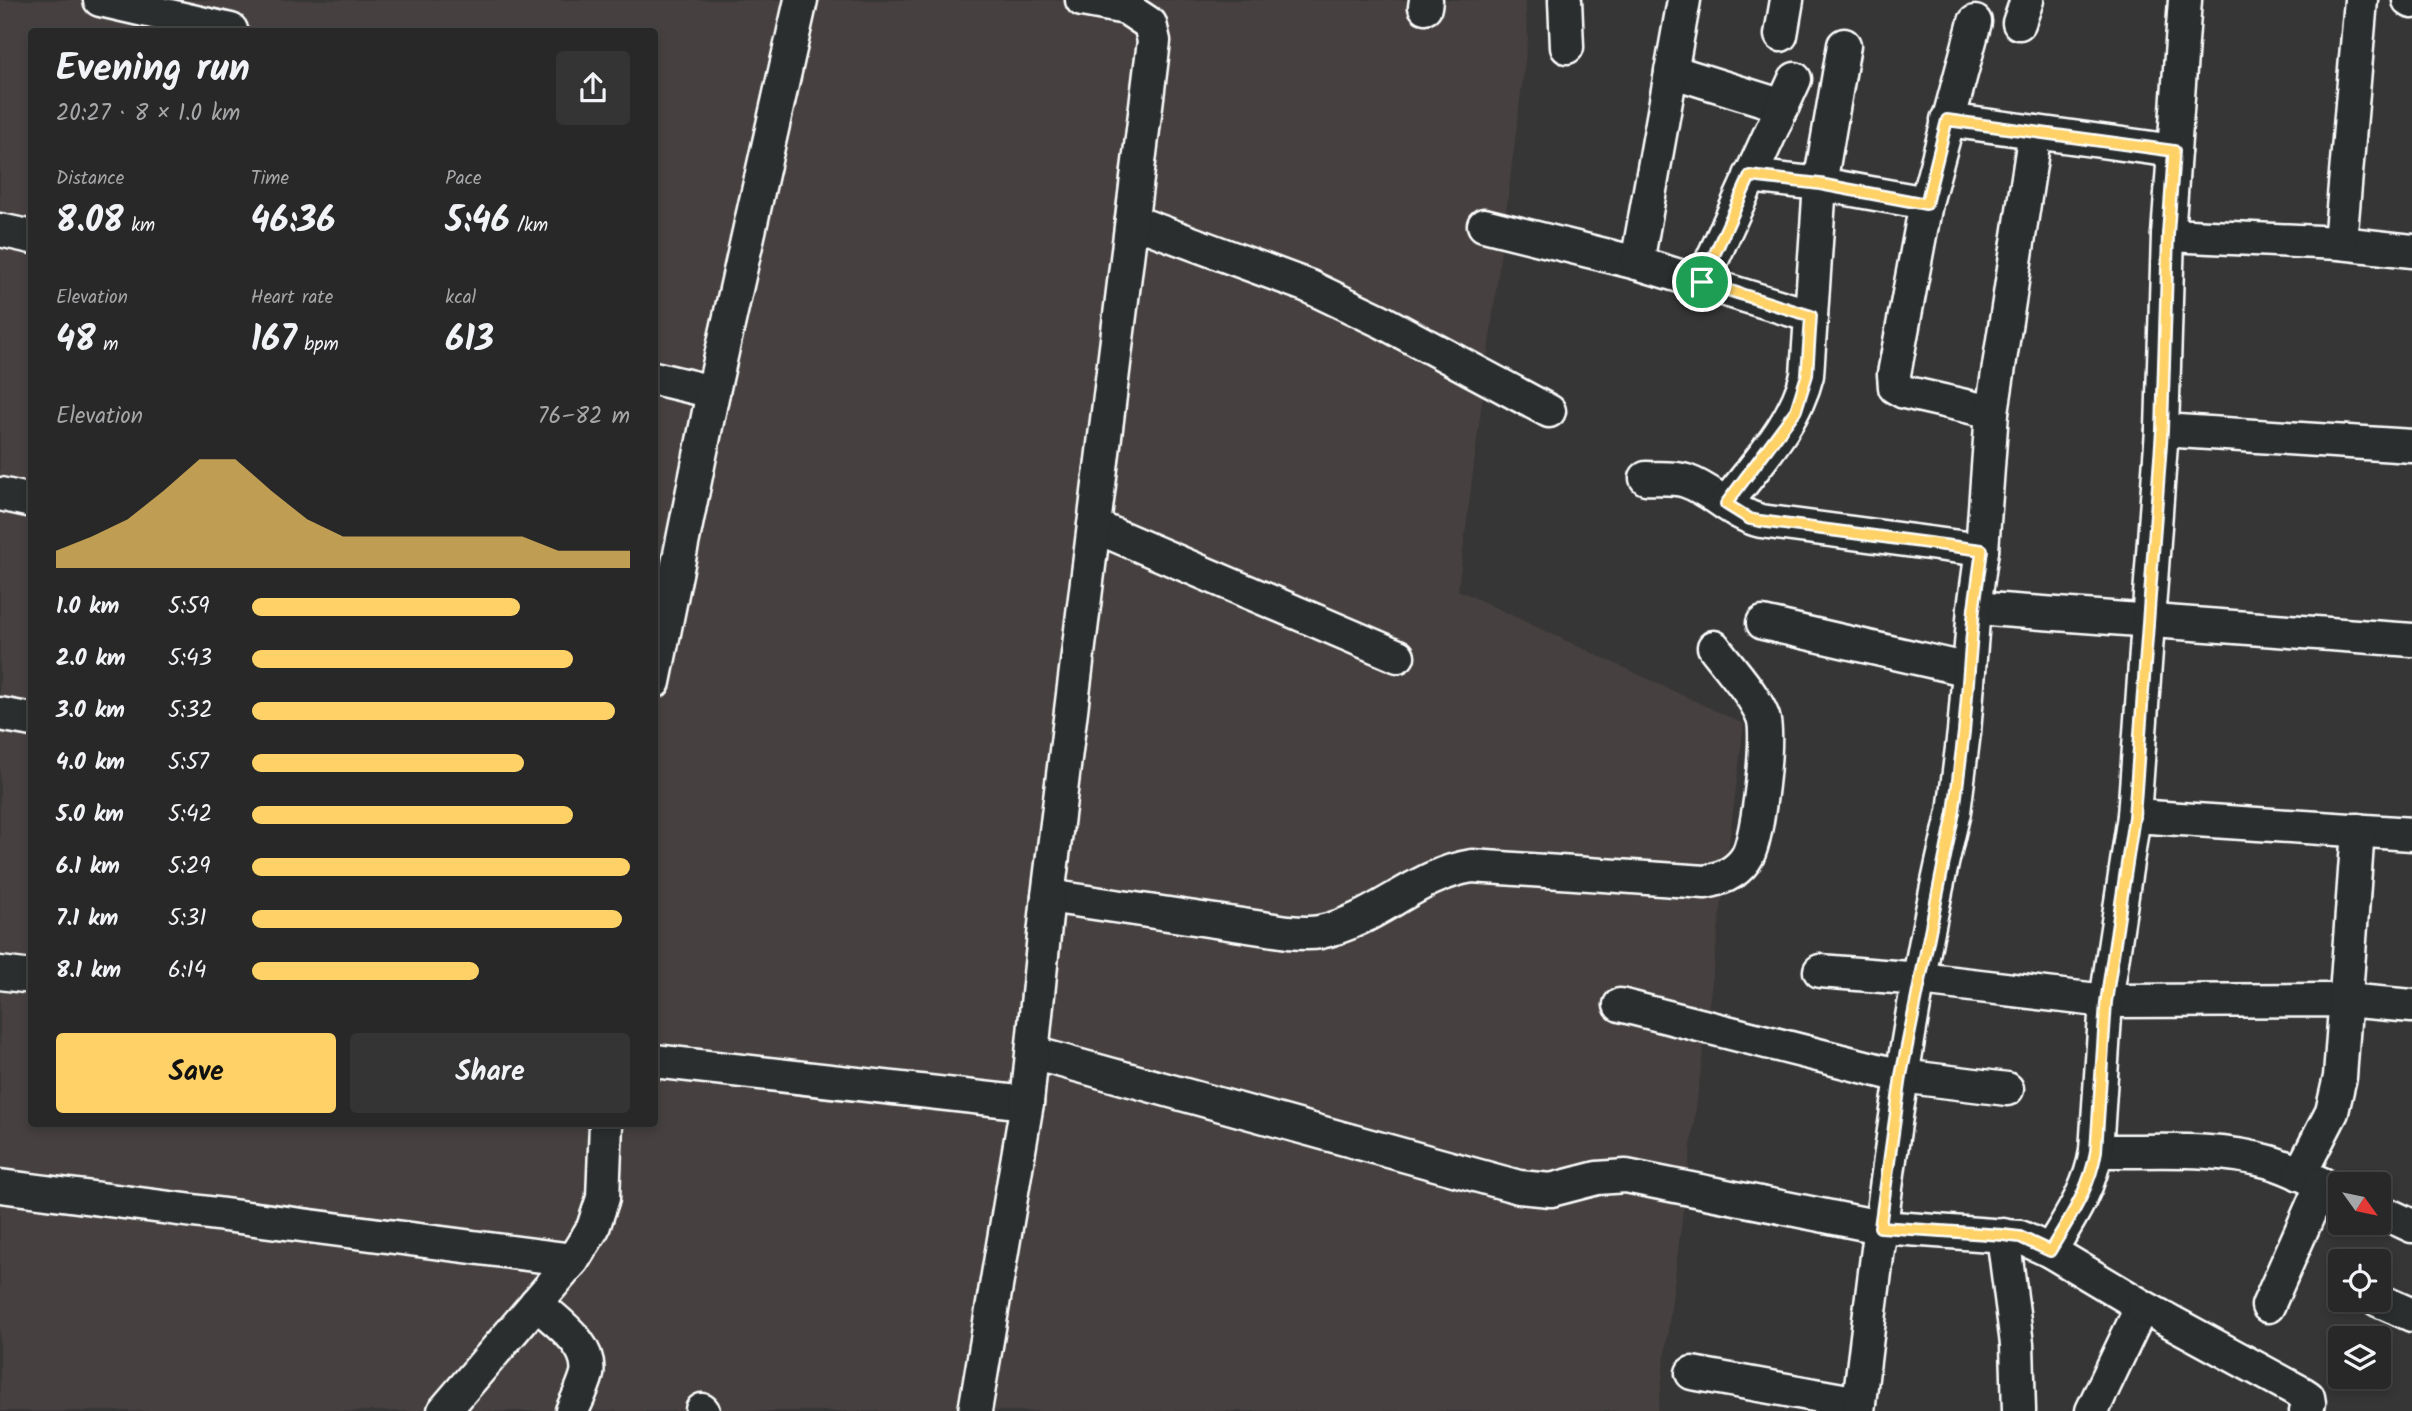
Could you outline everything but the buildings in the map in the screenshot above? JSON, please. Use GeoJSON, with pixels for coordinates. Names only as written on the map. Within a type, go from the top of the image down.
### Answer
{"type":"FeatureCollection","features":[{"type":"Feature","properties":{"kind":"street"},"geometry":{"type":"LineString","coordinates":[[100,0],[222,28]]}},
{"type":"Feature","properties":{"kind":"street"},"geometry":{"type":"LineString","coordinates":[[658,643],[801,0]]}},
{"type":"Feature","properties":{"kind":"street"},"geometry":{"type":"LineString","coordinates":[[975,1411],[1027,1103],[1048,896],[1154,41],[1150,24],[1126,8],[1082,0]]}},
{"type":"Feature","properties":{"kind":"street"},"geometry":{"type":"LineString","coordinates":[[1565,0],[1567,47]]}},
{"type":"Feature","properties":{"kind":"street"},"geometry":{"type":"LineString","coordinates":[[1637,263],[1684,0]]}},
{"type":"Feature","properties":{"kind":"street"},"geometry":{"type":"LineString","coordinates":[[1781,34],[1787,0]]}},
{"type":"Feature","properties":{"kind":"street"},"geometry":{"type":"LineString","coordinates":[[2050,1251],[2083,1195],[2093,1172],[2106,1002],[2134,817],[2162,430],[2168,234],[2185,0]]}},
{"type":"Feature","properties":{"kind":"street"},"geometry":{"type":"LineString","coordinates":[[2340,243],[2361,0]]}},
{"type":"Feature","properties":{"kind":"street"},"geometry":{"type":"LineString","coordinates":[[1975,22],[1926,204],[1894,374],[1895,387],[1904,392],[1992,412]]}},
{"type":"Feature","properties":{"kind":"street"},"geometry":{"type":"LineString","coordinates":[[1726,504],[1796,410],[1807,375],[1820,184],[1844,45]]}},
{"type":"Feature","properties":{"kind":"street"},"geometry":{"type":"LineString","coordinates":[[1671,71],[1789,92],[1702,282]]}},
{"type":"Feature","properties":{"kind":"street"},"geometry":{"type":"LineString","coordinates":[[1947,120],[2174,151]]}},
{"type":"Feature","properties":{"kind":"street"},"geometry":{"type":"LineString","coordinates":[[1692,1373],[1859,1407],[1901,1076],[1954,812],[1982,550],[1992,412],[2035,132]]}},
{"type":"Feature","properties":{"kind":"street"},"geometry":{"type":"LineString","coordinates":[[1750,176],[1820,184],[1926,204]]}},
{"type":"Feature","properties":{"kind":"street"},"geometry":{"type":"LineString","coordinates":[[1132,221],[1308,286],[1381,321],[1549,411]]}},
{"type":"Feature","properties":{"kind":"street"},"geometry":{"type":"LineString","coordinates":[[1484,225],[1637,263],[1811,316]]}},
{"type":"Feature","properties":{"kind":"street"},"geometry":{"type":"LineString","coordinates":[[0,230],[28,236]]}},
{"type":"Feature","properties":{"kind":"street"},"geometry":{"type":"LineString","coordinates":[[2168,234],[2340,243],[2412,251]]}},
{"type":"Feature","properties":{"kind":"street"},"geometry":{"type":"LineString","coordinates":[[658,379],[713,392]]}},
{"type":"Feature","properties":{"kind":"street"},"geometry":{"type":"LineString","coordinates":[[2162,430],[2412,446]]}},
{"type":"Feature","properties":{"kind":"street"},"geometry":{"type":"LineString","coordinates":[[1646,478],[1682,480],[1702,488],[1750,519],[1982,550]]}},
{"type":"Feature","properties":{"kind":"street"},"geometry":{"type":"LineString","coordinates":[[0,494],[28,500]]}},
{"type":"Feature","properties":{"kind":"street"},"geometry":{"type":"LineString","coordinates":[[1094,526],[1398,656]]}},
{"type":"Feature","properties":{"kind":"street"},"geometry":{"type":"LineString","coordinates":[[1974,608],[2412,640]]}},
{"type":"Feature","properties":{"kind":"street"},"geometry":{"type":"LineString","coordinates":[[1763,623],[1969,670]]}},
{"type":"Feature","properties":{"kind":"street"},"geometry":{"type":"LineString","coordinates":[[1048,896],[1288,932],[1317,933],[1349,925],[1381,909],[1429,878],[1456,868],[1472,866],[1705,882],[1720,880],[1742,863],[1753,840],[1766,736],[1762,715],[1714,647]]}},
{"type":"Feature","properties":{"kind":"street"},"geometry":{"type":"LineString","coordinates":[[0,715],[28,719]]}},
{"type":"Feature","properties":{"kind":"street"},"geometry":{"type":"LineString","coordinates":[[2134,817],[2412,834]]}},
{"type":"Feature","properties":{"kind":"street"},"geometry":{"type":"LineString","coordinates":[[2267,1306],[2320,1184],[2325,1128],[2337,1096],[2358,831]]}},
{"type":"Feature","properties":{"kind":"street"},"geometry":{"type":"LineString","coordinates":[[1820,971],[1920,979],[2106,1002],[2346,1000],[2412,1006]]}},
{"type":"Feature","properties":{"kind":"street"},"geometry":{"type":"LineString","coordinates":[[0,973],[28,976]]}},
{"type":"Feature","properties":{"kind":"street"},"geometry":{"type":"LineString","coordinates":[[1620,1005],[1901,1076],[2007,1089]]}},
{"type":"Feature","properties":{"kind":"street"},"geometry":{"type":"LineString","coordinates":[[1033,1054],[1519,1186],[1551,1190],[1597,1178],[1626,1176],[1880,1227],[2020,1237],[2050,1251],[2142,1306],[2302,1392],[2308,1397],[2306,1411]]}},
{"type":"Feature","properties":{"kind":"street"},"geometry":{"type":"LineString","coordinates":[[658,1061],[1027,1103]]}},
{"type":"Feature","properties":{"kind":"street"},"geometry":{"type":"LineString","coordinates":[[444,1411],[573,1260],[593,1228],[603,1198],[606,1127]]}},
{"type":"Feature","properties":{"kind":"street"},"geometry":{"type":"LineString","coordinates":[[2096,1151],[2228,1154],[2272,1163],[2320,1184]]}},
{"type":"Feature","properties":{"kind":"street"},"geometry":{"type":"LineString","coordinates":[[0,1186],[573,1260]]}},
{"type":"Feature","properties":{"kind":"street"},"geometry":{"type":"LineString","coordinates":[[2391,1216],[2412,1226]]}},
{"type":"Feature","properties":{"kind":"street"},"geometry":{"type":"LineString","coordinates":[[2003,1235],[2017,1344],[2020,1411]]}},
{"type":"Feature","properties":{"kind":"street"},"geometry":{"type":"LineString","coordinates":[[536,1303],[576,1340],[584,1351],[587,1375],[572,1411]]}},
{"type":"Feature","properties":{"kind":"street"},"geometry":{"type":"LineString","coordinates":[[2092,1411],[2142,1306]]}},
{"type":"Feature","properties":{"kind":"street"},"geometry":{"type":"LineString","coordinates":[[2391,1306],[2412,1315]]}},
{"type":"Feature","properties":{"kind":"shaded area"},"geometry":{"type":"Polygon","coordinates":[[[0,0],[1525,0],[1528,37],[1458,590],[1744,724],[1658,1411],[0,1411],[0,0]]]}},
{"type":"Feature","properties":{"kind":"route"},"geometry":{"type":"LineString","coordinates":[[1947,120],[2174,151],[2168,234],[2162,430],[2134,817],[2106,1002],[2093,1172],[2083,1195],[2050,1251],[2020,1237],[1880,1227],[1901,1076],[1954,812],[1982,550],[1760,521],[1750,519],[1726,504],[1796,410],[1807,375],[1811,316],[1702,282],[1750,176],[1820,184],[1926,204],[1947,120]]}}]}
